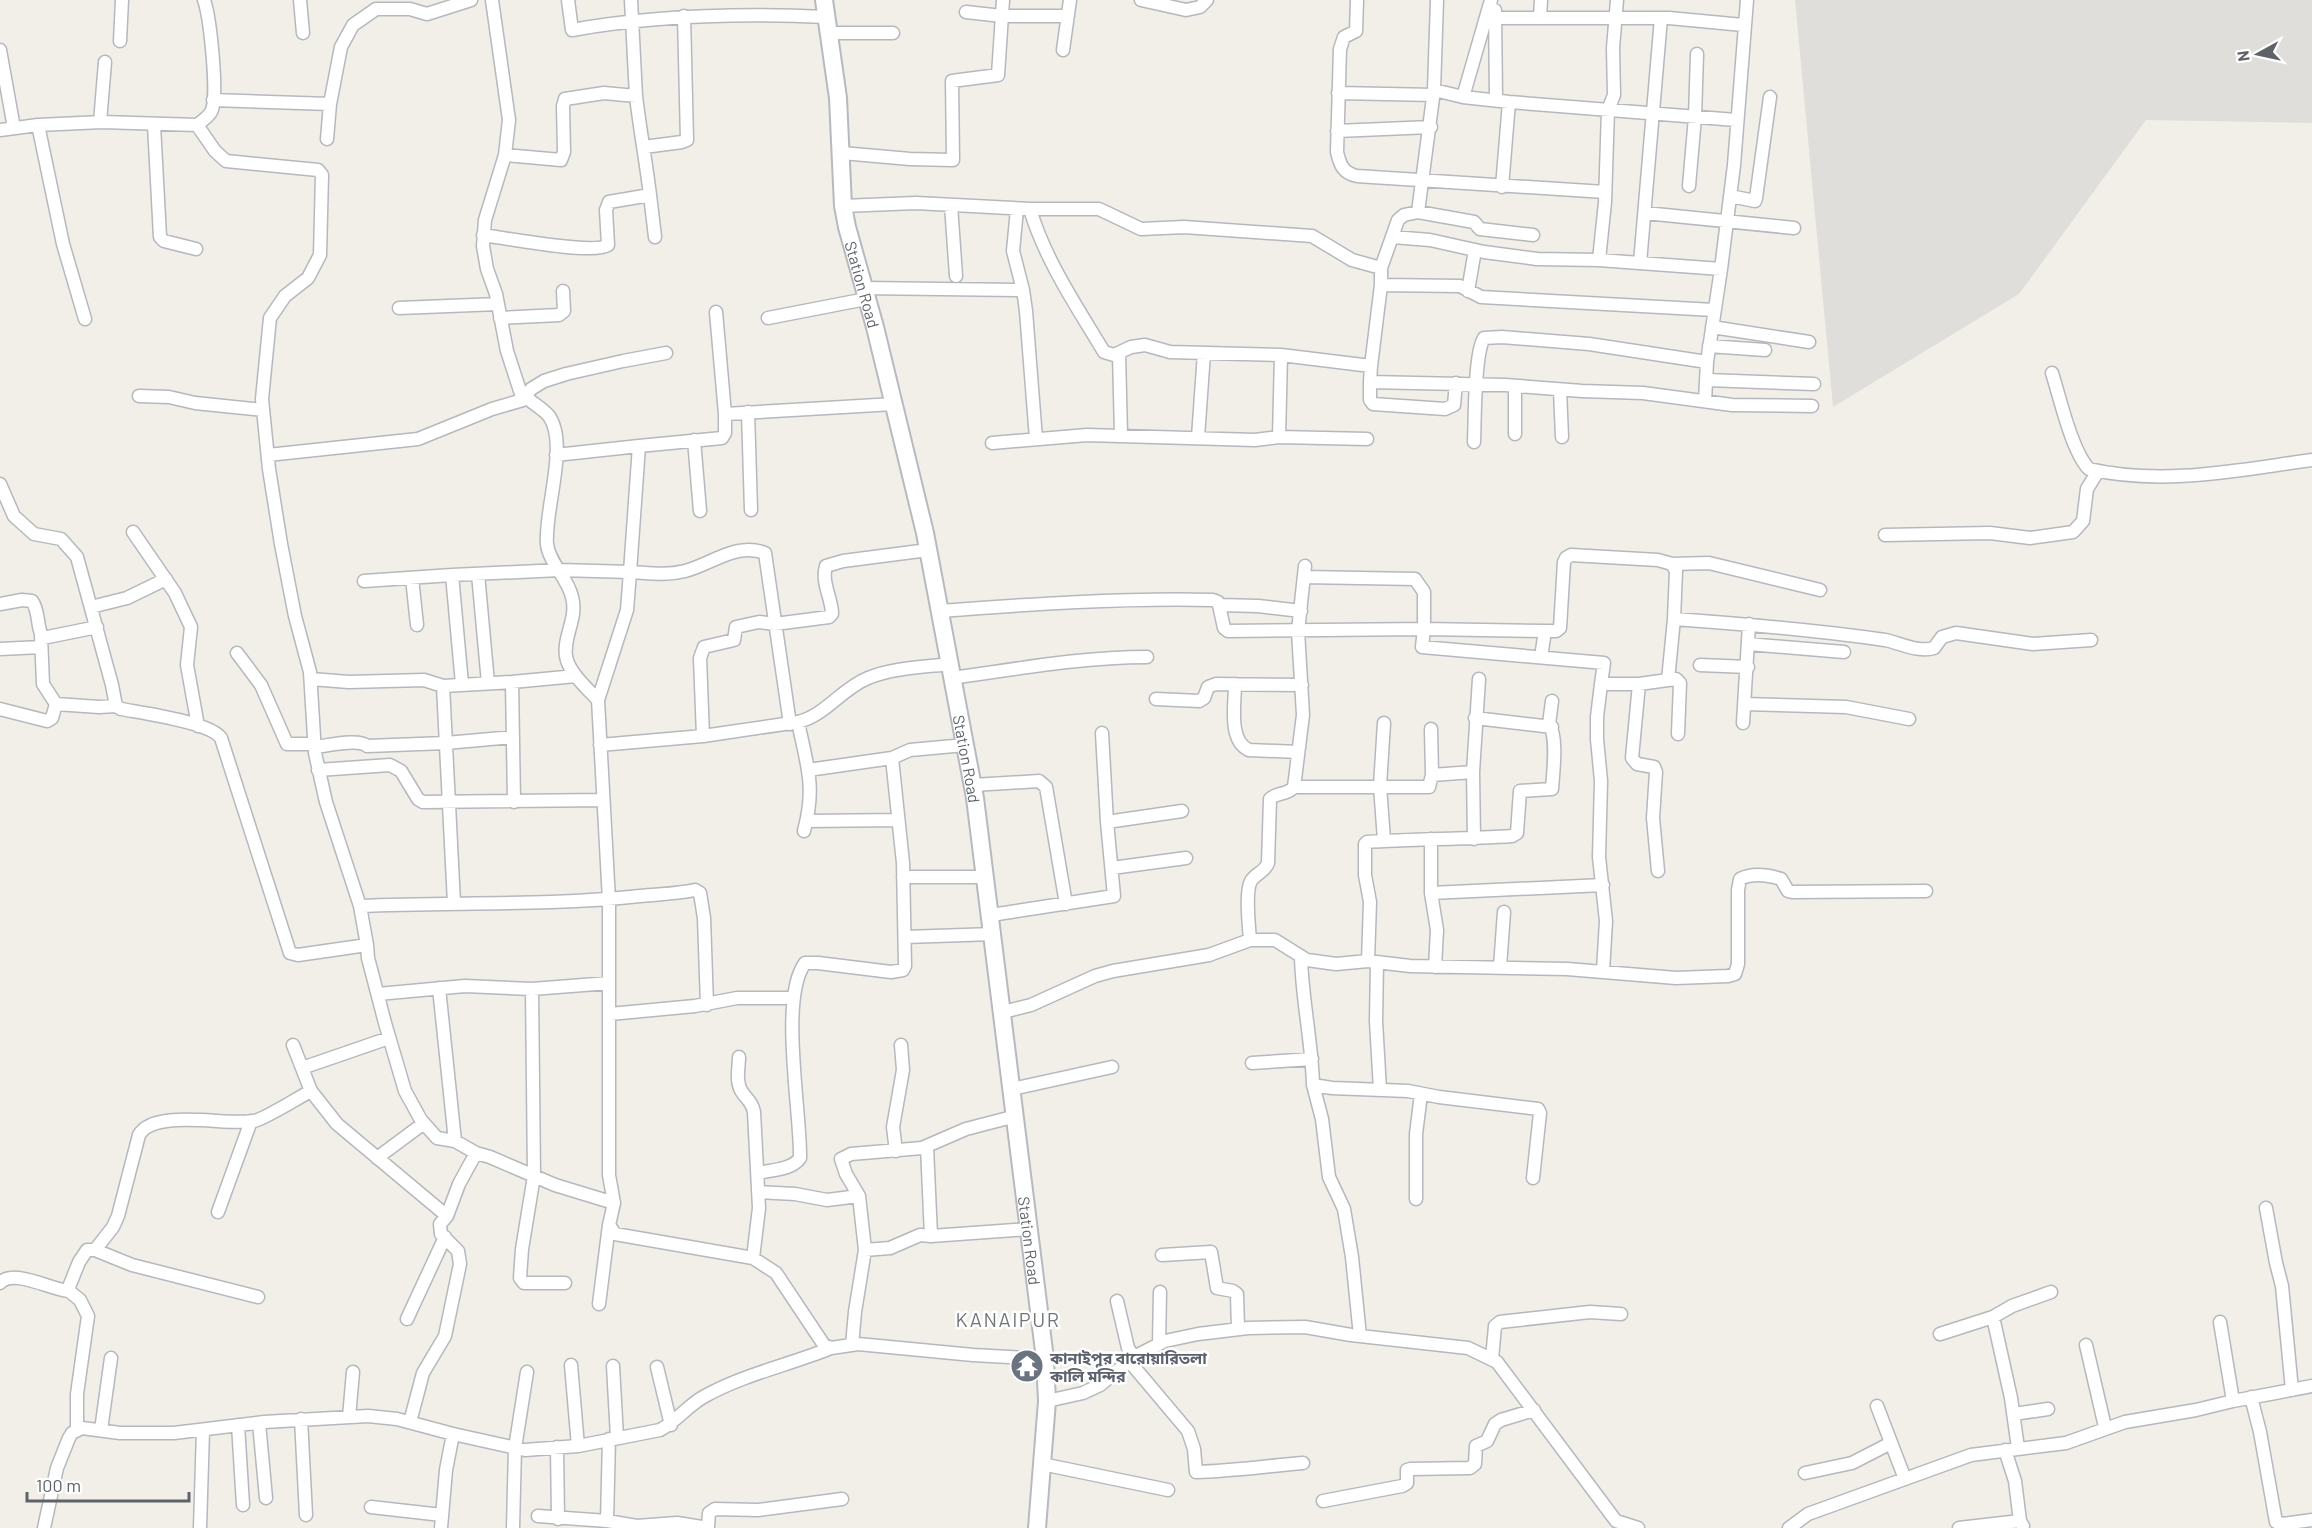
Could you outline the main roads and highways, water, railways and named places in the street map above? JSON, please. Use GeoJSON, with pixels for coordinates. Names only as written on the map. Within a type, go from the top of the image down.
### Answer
{"type":"FeatureCollection","features":[{"type":"Feature","properties":{"kind":"main road","name":"Station Road"},"geometry":{"type":"LineString","coordinates":[[826,16],[838,98],[843,206],[894,404],[928,550],[973,785],[986,876],[1046,1359],[1047,1401],[1036,1528]]}},
{"type":"Feature","properties":{"kind":"place","name":"কানাইপুর বারোয়ারিতলা কালি মন্দির"},"geometry":{"type":"Point","coordinates":[1027,1366]}},
{"type":"Feature","properties":{"kind":"district","name":"KANAIPUR"},"geometry":{"type":"Point","coordinates":[1008,1319]}}]}
